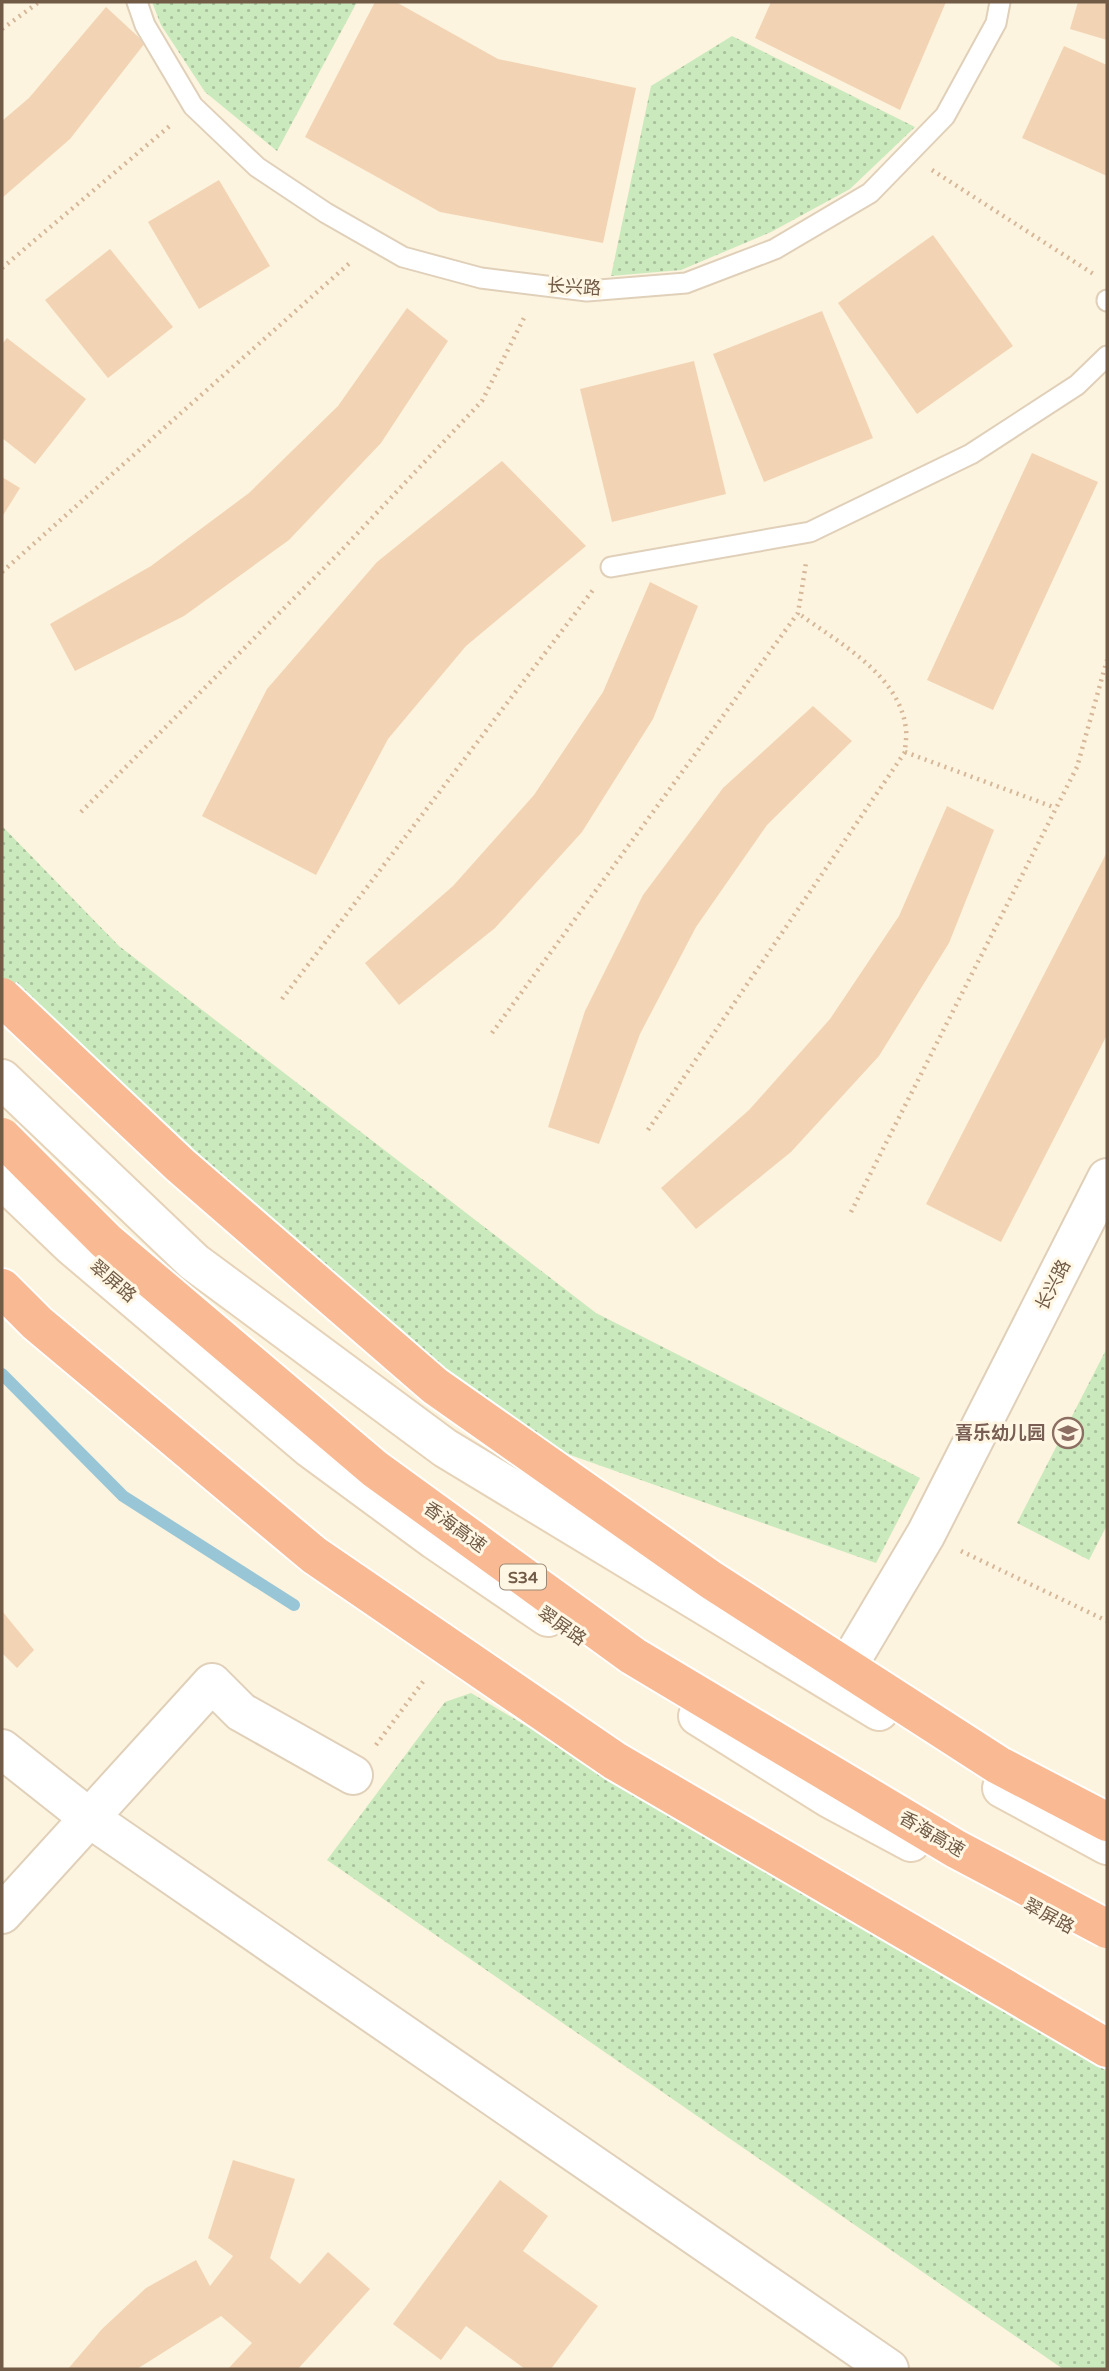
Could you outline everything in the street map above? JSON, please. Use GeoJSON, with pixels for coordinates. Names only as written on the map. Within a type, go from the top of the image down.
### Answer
{"type":"FeatureCollection","features":[{"type":"Feature","properties":{"kind":"highway"},"geometry":{"type":"LineString","coordinates":[[2,997],[180,1165],[435,1386],[710,1580],[998,1765],[1107,1822]]}},
{"type":"Feature","properties":{"kind":"highway","name":"香海高速"},"geometry":{"type":"LineString","coordinates":[[2,1137],[106,1241],[375,1469],[633,1656],[956,1849],[1107,1929]]}},
{"type":"Feature","properties":{"kind":"highway"},"geometry":{"type":"LineString","coordinates":[[2,1287],[37,1324],[314,1555],[615,1761],[1107,2048]]}},
{"type":"Feature","properties":{"kind":"main road"},"geometry":{"type":"LineString","coordinates":[[2,1079],[194,1262],[444,1448],[837,1684],[993,1783],[1107,1845]]}},
{"type":"Feature","properties":{"kind":"main road","name":"长兴路"},"geometry":{"type":"LineString","coordinates":[[837,1684],[926,1534],[1107,1178]]}},
{"type":"Feature","properties":{"kind":"main road","name":"翠屏路"},"geometry":{"type":"LineString","coordinates":[[2,1179],[72,1246],[310,1448],[435,1540],[626,1671],[829,1798],[1107,1947]]}},
{"type":"Feature","properties":{"kind":"main road"},"geometry":{"type":"LineString","coordinates":[[2,1914],[212,1683],[241,1712],[354,1775]]}},
{"type":"Feature","properties":{"kind":"main road"},"geometry":{"type":"LineString","coordinates":[[2,1749],[88,1817],[889,2369]]}},
{"type":"Feature","properties":{"kind":"lane","name":"长兴路"},"geometry":{"type":"LineString","coordinates":[[137,2],[145,25],[193,106],[257,167],[326,213],[402,257],[481,278],[587,291],[686,283],[775,249],[870,193],[945,116],[996,23],[1000,2]]}},
{"type":"Feature","properties":{"kind":"lane"},"geometry":{"type":"LineString","coordinates":[[611,567],[810,532],[971,454],[1077,385],[1107,356]]}},
{"type":"Feature","properties":{"kind":"path"},"geometry":{"type":"LineString","coordinates":[[2,29],[39,2]]}},
{"type":"Feature","properties":{"kind":"path"},"geometry":{"type":"LineString","coordinates":[[2,268],[193,106]]}},
{"type":"Feature","properties":{"kind":"path"},"geometry":{"type":"LineString","coordinates":[[907,154],[1096,276]]}},
{"type":"Feature","properties":{"kind":"path"},"geometry":{"type":"LineString","coordinates":[[2,572],[375,241]]}},
{"type":"Feature","properties":{"kind":"path"},"geometry":{"type":"LineString","coordinates":[[81,812],[338,554],[482,401],[541,285]]}},
{"type":"Feature","properties":{"kind":"path"},"geometry":{"type":"LineString","coordinates":[[492,1032],[798,612],[810,532]]}},
{"type":"Feature","properties":{"kind":"path"},"geometry":{"type":"LineString","coordinates":[[282,999],[611,567]]}},
{"type":"Feature","properties":{"kind":"path"},"geometry":{"type":"LineString","coordinates":[[648,1130],[905,752],[906,729],[900,706],[888,687],[873,669],[798,612]]}},
{"type":"Feature","properties":{"kind":"path"},"geometry":{"type":"LineString","coordinates":[[850,1212],[1077,767],[1107,660]]}},
{"type":"Feature","properties":{"kind":"path"},"geometry":{"type":"LineString","coordinates":[[905,752],[1056,808]]}},
{"type":"Feature","properties":{"kind":"path"},"geometry":{"type":"LineString","coordinates":[[926,1534],[1107,1621]]}},
{"type":"Feature","properties":{"kind":"path"},"geometry":{"type":"LineString","coordinates":[[354,1775],[429,1673]]}},
{"type":"Feature","properties":{"kind":"green space"},"geometry":{"type":"Polygon","coordinates":[[[152,2],[357,2],[277,151],[205,92],[161,25],[152,2]]]}},
{"type":"Feature","properties":{"kind":"green space"},"geometry":{"type":"Polygon","coordinates":[[[732,36],[915,127],[850,189],[771,232],[681,270],[611,276],[651,86],[732,36]]]}},
{"type":"Feature","properties":{"kind":"green space"},"geometry":{"type":"Polygon","coordinates":[[[2,826],[119,946],[596,1313],[920,1478],[876,1563],[468,1419],[2,1009],[2,826]]]}},
{"type":"Feature","properties":{"kind":"green space"},"geometry":{"type":"Polygon","coordinates":[[[1107,1348],[1107,1525],[1089,1560],[1017,1523],[1107,1348]]]}},
{"type":"Feature","properties":{"kind":"green space"},"geometry":{"type":"Polygon","coordinates":[[[471,1693],[1107,2071],[1107,2369],[1063,2369],[327,1860],[445,1702],[471,1693]]]}},
{"type":"Feature","properties":{"kind":"building"},"geometry":{"type":"Polygon","coordinates":[[[375,2],[396,2],[498,59],[636,88],[603,243],[440,212],[305,137],[375,2]]]}},
{"type":"Feature","properties":{"kind":"building"},"geometry":{"type":"Polygon","coordinates":[[[771,2],[946,2],[900,110],[755,38],[771,2]]]}},
{"type":"Feature","properties":{"kind":"building"},"geometry":{"type":"Polygon","coordinates":[[[1078,2],[1107,2],[1107,40],[1070,29],[1078,2]]]}},
{"type":"Feature","properties":{"kind":"building"},"geometry":{"type":"Polygon","coordinates":[[[106,7],[145,43],[70,139],[2,198],[2,121],[29,98],[106,7]]]}},
{"type":"Feature","properties":{"kind":"building"},"geometry":{"type":"Polygon","coordinates":[[[1064,46],[1107,65],[1107,176],[1022,138],[1064,46]]]}},
{"type":"Feature","properties":{"kind":"building"},"geometry":{"type":"Polygon","coordinates":[[[219,180],[270,266],[199,309],[148,222],[219,180]]]}},
{"type":"Feature","properties":{"kind":"building"},"geometry":{"type":"Polygon","coordinates":[[[933,235],[1013,346],[917,414],[838,303],[933,235]]]}},
{"type":"Feature","properties":{"kind":"building"},"geometry":{"type":"Polygon","coordinates":[[[110,249],[173,327],[108,378],[45,300],[110,249]]]}},
{"type":"Feature","properties":{"kind":"building"},"geometry":{"type":"Polygon","coordinates":[[[407,308],[448,341],[381,443],[289,540],[184,616],[75,671],[50,624],[151,566],[249,493],[338,406],[407,308]]]}},
{"type":"Feature","properties":{"kind":"building"},"geometry":{"type":"Polygon","coordinates":[[[822,311],[873,438],[764,482],[713,354],[822,311]]]}},
{"type":"Feature","properties":{"kind":"building"},"geometry":{"type":"Polygon","coordinates":[[[7,338],[86,399],[35,464],[2,438],[2,344],[7,338]]]}},
{"type":"Feature","properties":{"kind":"building"},"geometry":{"type":"Polygon","coordinates":[[[694,361],[726,494],[612,522],[580,389],[694,361]]]}},
{"type":"Feature","properties":{"kind":"building"},"geometry":{"type":"Polygon","coordinates":[[[1032,453],[1098,482],[993,710],[927,680],[1032,453]]]}},
{"type":"Feature","properties":{"kind":"building"},"geometry":{"type":"Polygon","coordinates":[[[502,461],[586,546],[466,646],[388,739],[316,875],[202,816],[267,689],[377,562],[502,461]]]}},
{"type":"Feature","properties":{"kind":"building"},"geometry":{"type":"Polygon","coordinates":[[[2,477],[20,488],[2,517],[2,477]]]}},
{"type":"Feature","properties":{"kind":"building"},"geometry":{"type":"Polygon","coordinates":[[[650,582],[698,606],[653,719],[582,832],[495,928],[399,1005],[365,963],[453,886],[534,795],[603,692],[650,582]]]}},
{"type":"Feature","properties":{"kind":"building"},"geometry":{"type":"Polygon","coordinates":[[[813,706],[852,741],[767,825],[696,927],[640,1034],[599,1144],[548,1127],[585,1011],[643,895],[723,788],[813,706]]]}},
{"type":"Feature","properties":{"kind":"building"},"geometry":{"type":"Polygon","coordinates":[[[947,806],[994,830],[949,943],[879,1056],[791,1152],[696,1229],[661,1188],[749,1110],[830,1019],[899,916],[947,806]]]}},
{"type":"Feature","properties":{"kind":"building"},"geometry":{"type":"Polygon","coordinates":[[[1107,852],[1107,1035],[1001,1242],[926,1204],[1107,852]]]}},
{"type":"Feature","properties":{"kind":"building"},"geometry":{"type":"Polygon","coordinates":[[[2,1611],[34,1650],[17,1668],[2,1653],[2,1611]]]}},
{"type":"Feature","properties":{"kind":"building"},"geometry":{"type":"Polygon","coordinates":[[[233,2160],[295,2179],[270,2258],[300,2284],[328,2252],[370,2289],[298,2369],[228,2369],[252,2343],[221,2316],[137,2369],[68,2369],[102,2329],[146,2288],[196,2260],[210,2286],[233,2256],[208,2238],[233,2160]]]}},
{"type":"Feature","properties":{"kind":"building"},"geometry":{"type":"Polygon","coordinates":[[[500,2180],[548,2216],[523,2251],[598,2306],[551,2369],[525,2369],[466,2326],[441,2360],[393,2324],[500,2180]]]}},
{"type":"Feature","properties":{"kind":"waterway"},"geometry":{"type":"LineString","coordinates":[[2,1374],[123,1496],[294,1605]]}},
{"type":"Feature","properties":{"kind":"place","name":"喜乐幼儿园"},"geometry":{"type":"Point","coordinates":[1068,1433]}}]}
